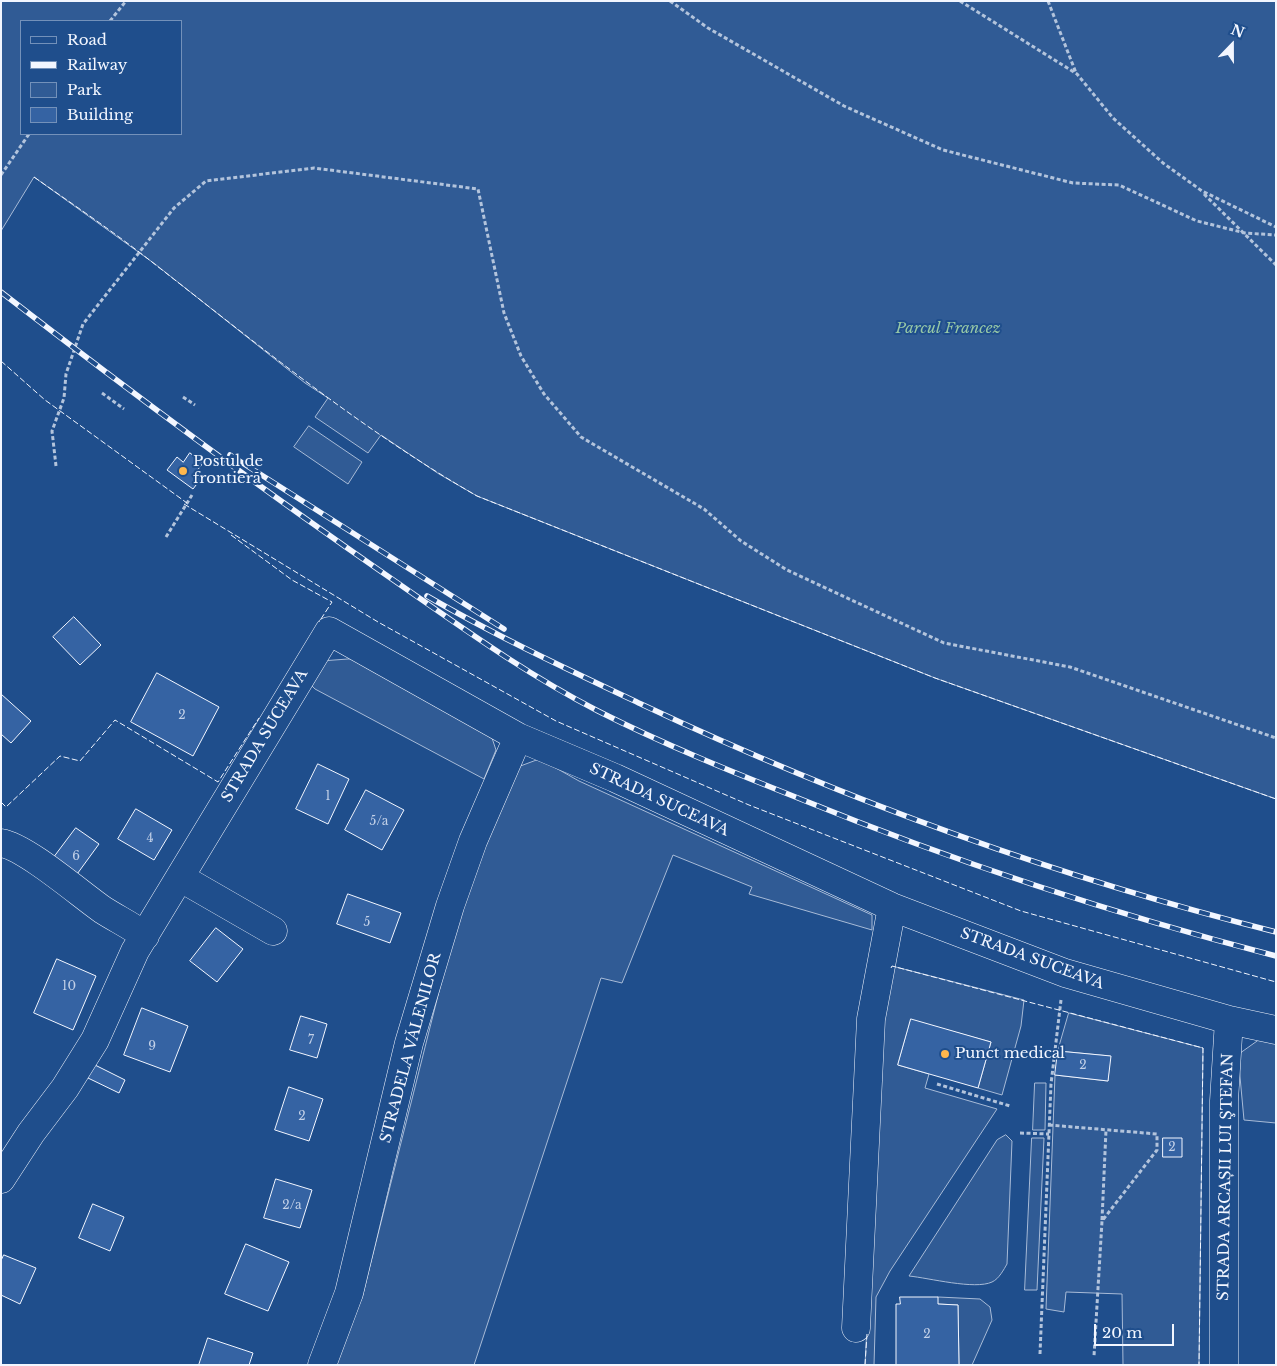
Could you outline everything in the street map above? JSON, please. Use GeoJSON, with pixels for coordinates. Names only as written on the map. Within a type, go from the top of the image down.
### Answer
{"type":"FeatureCollection","features":[{"type":"Feature","properties":{"kind":"street","name":"STRADA SUCEAVA"},"geometry":{"type":"LineString","coordinates":[[1,1179],[65,1088],[95,1040],[135,951],[181,878],[277,713],[329,630],[518,737],[615,778],[892,907],[1066,973],[1229,1020],[1276,1030]]}},
{"type":"Feature","properties":{"kind":"street","name":"STRADELA VĂLENILOR"},"geometry":{"type":"LineString","coordinates":[[322,1365],[352,1285],[410,1043],[450,906],[473,841],[518,737]]}},
{"type":"Feature","properties":{"kind":"street"},"geometry":{"type":"LineString","coordinates":[[1,843],[9,844],[29,856],[105,911],[145,936]]}},
{"type":"Feature","properties":{"kind":"street"},"geometry":{"type":"LineString","coordinates":[[181,878],[273,931]]}},
{"type":"Feature","properties":{"kind":"street"},"geometry":{"type":"LineString","coordinates":[[856,1328],[871,1019],[892,907]]}},
{"type":"Feature","properties":{"kind":"street","name":"STRADA ARCAȘII LUI ŞTEFAN"},"geometry":{"type":"LineString","coordinates":[[1224,1365],[1224,1101],[1229,1020]]}},
{"type":"Feature","properties":{"kind":"path"},"geometry":{"type":"LineString","coordinates":[[111,20],[126,1]]}},
{"type":"Feature","properties":{"kind":"path"},"geometry":{"type":"LineString","coordinates":[[670,1],[708,28],[844,106],[943,150],[1074,183],[1119,185],[1197,221],[1246,233],[1276,235]]}},
{"type":"Feature","properties":{"kind":"path"},"geometry":{"type":"LineString","coordinates":[[960,1],[1077,74]]}},
{"type":"Feature","properties":{"kind":"path"},"geometry":{"type":"LineString","coordinates":[[1048,1],[1077,74],[1113,118],[1163,163],[1202,191],[1276,264]]}},
{"type":"Feature","properties":{"kind":"path"},"geometry":{"type":"LineString","coordinates":[[1,175],[28,135]]}},
{"type":"Feature","properties":{"kind":"path"},"geometry":{"type":"LineString","coordinates":[[56,466],[52,431],[64,398],[66,374],[83,324],[174,208],[206,181],[314,168],[478,189],[504,313],[521,356],[544,394],[581,437],[704,509],[741,541],[787,570],[944,643],[1070,667],[1276,738]]}},
{"type":"Feature","properties":{"kind":"path"},"geometry":{"type":"LineString","coordinates":[[1202,191],[1276,227]]}},
{"type":"Feature","properties":{"kind":"path"},"geometry":{"type":"LineString","coordinates":[[102,393],[124,409]]}},
{"type":"Feature","properties":{"kind":"path"},"geometry":{"type":"LineString","coordinates":[[183,397],[195,405]]}},
{"type":"Feature","properties":{"kind":"path"},"geometry":{"type":"LineString","coordinates":[[166,537],[192,496]]}},
{"type":"Feature","properties":{"kind":"path"},"geometry":{"type":"LineString","coordinates":[[1040,1354],[1051,1084],[1066,973]]}},
{"type":"Feature","properties":{"kind":"path"},"geometry":{"type":"LineString","coordinates":[[937,1084],[1010,1106]]}},
{"type":"Feature","properties":{"kind":"path"},"geometry":{"type":"LineString","coordinates":[[1049,1125],[1157,1134],[1157,1150],[1102,1221]]}},
{"type":"Feature","properties":{"kind":"path"},"geometry":{"type":"LineString","coordinates":[[1094,1356],[1106,1130]]}},
{"type":"Feature","properties":{"kind":"path"},"geometry":{"type":"LineString","coordinates":[[1020,1133],[1049,1134]]}},
{"type":"Feature","properties":{"kind":"green space","name":"Parcul Francez"},"geometry":{"type":"Polygon","coordinates":[[[1,1],[1276,1],[1276,799],[935,678],[477,496],[439,474],[381,435],[368,453],[315,417],[328,398],[305,383],[155,264],[34,177],[1,231],[1,1]]]}},
{"type":"Feature","properties":{"kind":"green space"},"geometry":{"type":"Polygon","coordinates":[[[309,426],[362,462],[348,484],[294,447],[309,426]]]}},
{"type":"Feature","properties":{"kind":"green space"},"geometry":{"type":"Polygon","coordinates":[[[351,659],[492,738],[496,750],[484,779],[315,689],[308,682],[325,661],[351,659]]]}},
{"type":"Feature","properties":{"kind":"green space"},"geometry":{"type":"Polygon","coordinates":[[[540,759],[579,781],[872,915],[872,930],[749,894],[752,887],[673,855],[622,983],[601,978],[474,1365],[332,1365],[362,1298],[463,896],[516,768],[540,759]]]}},
{"type":"Feature","properties":{"kind":"green space"},"geometry":{"type":"Polygon","coordinates":[[[892,966],[1024,1000],[1021,1026],[1002,1095],[978,1088],[991,1042],[911,1020],[898,1065],[929,1074],[925,1088],[997,1109],[890,1271],[876,1297],[874,1365],[865,1365],[884,993],[892,966]]]}},
{"type":"Feature","properties":{"kind":"green space"},"geometry":{"type":"Polygon","coordinates":[[[1069,1013],[1203,1048],[1199,1365],[1123,1365],[1122,1294],[1066,1292],[1064,1312],[1046,1309],[1055,1075],[1108,1081],[1110,1056],[1058,1051],[1069,1013]]]}},
{"type":"Feature","properties":{"kind":"green space"},"geometry":{"type":"Polygon","coordinates":[[[1259,1040],[1276,1043],[1276,1123],[1244,1120],[1238,1055],[1259,1040]]]}},
{"type":"Feature","properties":{"kind":"green space"},"geometry":{"type":"Polygon","coordinates":[[[1035,1083],[1046,1083],[1045,1130],[1033,1130],[1035,1083]]]}},
{"type":"Feature","properties":{"kind":"green space"},"geometry":{"type":"Polygon","coordinates":[[[1006,1135],[1012,1141],[1007,1264],[1001,1274],[992,1282],[975,1285],[909,1276],[997,1140],[1006,1135]]]}},
{"type":"Feature","properties":{"kind":"green space"},"geometry":{"type":"Polygon","coordinates":[[[1032,1138],[1044,1138],[1037,1290],[1025,1290],[1032,1138]]]}},
{"type":"Feature","properties":{"kind":"green space"},"geometry":{"type":"Polygon","coordinates":[[[938,1297],[980,1299],[990,1307],[992,1320],[972,1365],[959,1365],[958,1305],[938,1304],[938,1297]]]}},
{"type":"Feature","properties":{"kind":"building","name":"Postul de frontieră"},"geometry":{"type":"Polygon","coordinates":[[[190,453],[203,463],[196,472],[203,476],[193,489],[167,470],[177,457],[183,462],[190,453]]]}},
{"type":"Feature","properties":{"kind":"building"},"geometry":{"type":"Polygon","coordinates":[[[74,617],[101,645],[80,665],[53,637],[74,617]]]}},
{"type":"Feature","properties":{"kind":"building"},"geometry":{"type":"Polygon","coordinates":[[[157,673],[219,707],[193,756],[131,722],[157,673]]]}},
{"type":"Feature","properties":{"kind":"building"},"geometry":{"type":"Polygon","coordinates":[[[1,694],[31,721],[11,743],[1,734],[1,694]]]}},
{"type":"Feature","properties":{"kind":"building"},"geometry":{"type":"Polygon","coordinates":[[[318,764],[349,779],[328,824],[296,809],[318,764]]]}},
{"type":"Feature","properties":{"kind":"building"},"geometry":{"type":"Polygon","coordinates":[[[366,790],[404,810],[382,850],[345,830],[366,790]]]}},
{"type":"Feature","properties":{"kind":"building"},"geometry":{"type":"Polygon","coordinates":[[[136,809],[172,830],[154,860],[118,839],[136,809]]]}},
{"type":"Feature","properties":{"kind":"building"},"geometry":{"type":"Polygon","coordinates":[[[76,828],[99,844],[72,881],[49,864],[76,828]]]}},
{"type":"Feature","properties":{"kind":"building"},"geometry":{"type":"Polygon","coordinates":[[[348,894],[401,913],[390,943],[337,924],[348,894]]]}},
{"type":"Feature","properties":{"kind":"building"},"geometry":{"type":"Polygon","coordinates":[[[216,928],[243,949],[217,982],[190,961],[216,928]]]}},
{"type":"Feature","properties":{"kind":"building"},"geometry":{"type":"Polygon","coordinates":[[[57,959],[96,976],[73,1030],[34,1013],[57,959]]]}},
{"type":"Feature","properties":{"kind":"building"},"geometry":{"type":"Polygon","coordinates":[[[142,1008],[188,1026],[170,1072],[124,1055],[142,1008]]]}},
{"type":"Feature","properties":{"kind":"building"},"geometry":{"type":"Polygon","coordinates":[[[301,1016],[327,1024],[317,1058],[290,1050],[301,1016]]]}},
{"type":"Feature","properties":{"kind":"building","name":"Punct medical"},"geometry":{"type":"Polygon","coordinates":[[[911,1019],[991,1042],[978,1088],[898,1065],[911,1019]]]}},
{"type":"Feature","properties":{"kind":"building"},"geometry":{"type":"Polygon","coordinates":[[[1058,1051],[1111,1056],[1108,1081],[1055,1075],[1058,1051]]]}},
{"type":"Feature","properties":{"kind":"building"},"geometry":{"type":"Polygon","coordinates":[[[95,1065],[125,1080],[119,1093],[88,1078],[95,1065]]]}},
{"type":"Feature","properties":{"kind":"building"},"geometry":{"type":"Polygon","coordinates":[[[289,1087],[323,1099],[309,1141],[275,1130],[289,1087]]]}},
{"type":"Feature","properties":{"kind":"building"},"geometry":{"type":"Polygon","coordinates":[[[1163,1138],[1182,1138],[1182,1157],[1163,1157],[1163,1138]]]}},
{"type":"Feature","properties":{"kind":"building"},"geometry":{"type":"Polygon","coordinates":[[[276,1179],[312,1190],[300,1228],[264,1218],[276,1179]]]}},
{"type":"Feature","properties":{"kind":"building"},"geometry":{"type":"Polygon","coordinates":[[[93,1204],[124,1217],[110,1251],[79,1238],[93,1204]]]}},
{"type":"Feature","properties":{"kind":"building"},"geometry":{"type":"Polygon","coordinates":[[[246,1244],[289,1262],[268,1311],[225,1294],[246,1244]]]}},
{"type":"Feature","properties":{"kind":"building"},"geometry":{"type":"Polygon","coordinates":[[[4,1255],[36,1268],[20,1304],[1,1295],[1,1261],[4,1255]]]}},
{"type":"Feature","properties":{"kind":"building"},"geometry":{"type":"Polygon","coordinates":[[[900,1297],[938,1297],[938,1304],[958,1305],[959,1365],[896,1365],[896,1304],[900,1304],[900,1297]]]}},
{"type":"Feature","properties":{"kind":"building"},"geometry":{"type":"Polygon","coordinates":[[[208,1338],[253,1353],[249,1365],[199,1365],[208,1338]]]}},
{"type":"Feature","properties":{"kind":"railway"},"geometry":{"type":"LineString","coordinates":[[1,292],[193,437],[340,543],[491,647],[544,681],[598,711],[647,735],[722,767],[856,821],[974,865],[1094,904],[1276,956]]}},
{"type":"Feature","properties":{"kind":"railway"},"geometry":{"type":"LineString","coordinates":[[230,455],[504,629]]}},
{"type":"Feature","properties":{"kind":"railway"},"geometry":{"type":"LineString","coordinates":[[427,596],[506,639],[641,704],[718,739],[874,804],[1033,861],[1113,887],[1276,932]]}},
{"type":"Feature","properties":{"kind":"fence"},"geometry":{"type":"LineString","coordinates":[[34,177],[127,243],[353,416],[393,444],[477,496],[935,678],[1276,799]]}},
{"type":"Feature","properties":{"kind":"fence"},"geometry":{"type":"LineString","coordinates":[[1,361],[45,400],[187,503]]}},
{"type":"Feature","properties":{"kind":"fence"},"geometry":{"type":"LineString","coordinates":[[184,504],[378,622],[556,721],[749,805],[1021,911],[1276,982]]}},
{"type":"Feature","properties":{"kind":"fence"},"geometry":{"type":"LineString","coordinates":[[231,535],[292,580],[332,602],[319,622]]}},
{"type":"Feature","properties":{"kind":"fence"},"geometry":{"type":"LineString","coordinates":[[1,802],[6,807],[60,756],[80,761],[115,720],[218,782],[259,718]]}},
{"type":"Feature","properties":{"kind":"fence"},"geometry":{"type":"LineString","coordinates":[[891,968],[892,966],[1203,1048],[1199,1365]]}},
{"type":"Feature","properties":{"kind":"fence"},"geometry":{"type":"LineString","coordinates":[[865,1365],[867,1334]]}},
{"type":"Feature","properties":{"kind":"place","name":"Postul de frontieră"},"geometry":{"type":"Point","coordinates":[183,471]}},
{"type":"Feature","properties":{"kind":"place","name":"Punct medical"},"geometry":{"type":"Point","coordinates":[945,1054]}}]}
